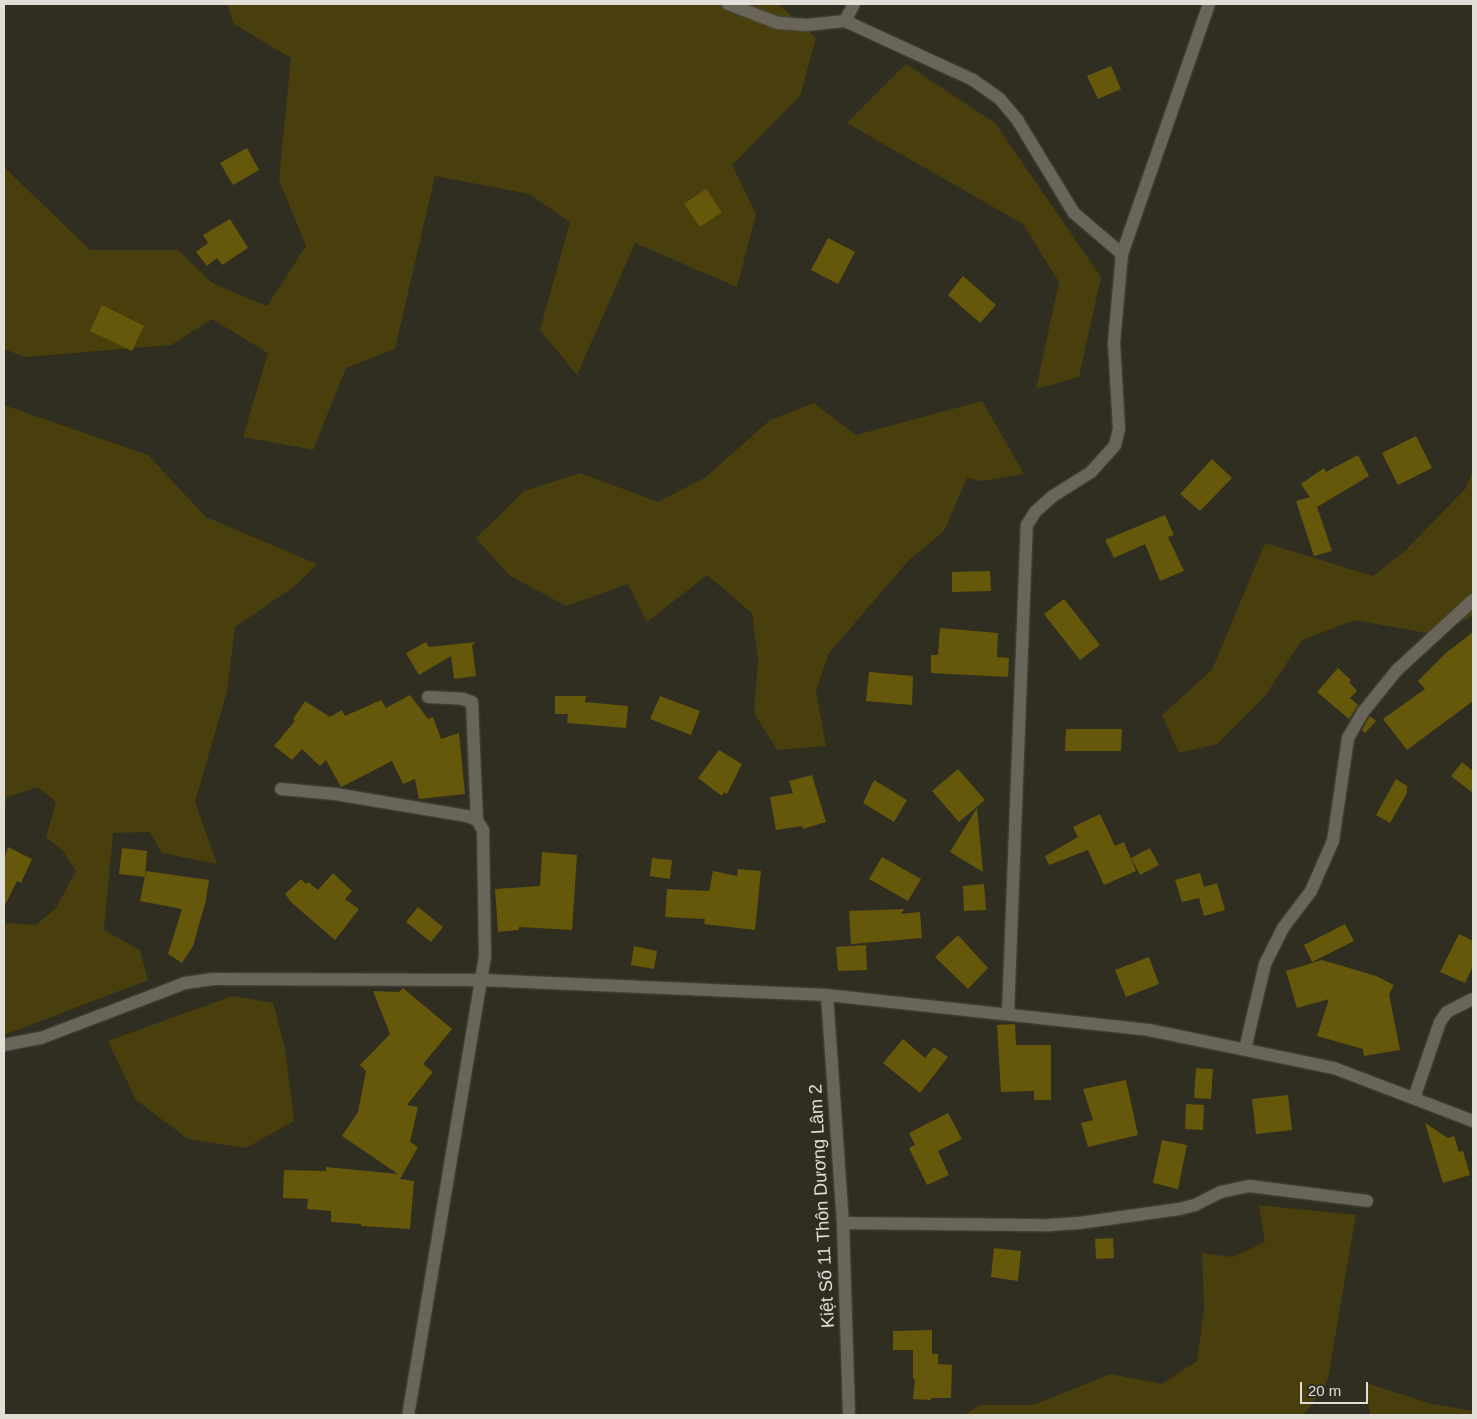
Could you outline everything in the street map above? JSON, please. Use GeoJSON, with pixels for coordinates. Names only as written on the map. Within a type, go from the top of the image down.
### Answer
{"type":"FeatureCollection","features":[{"type":"Feature","properties":{"kind":"street"},"geometry":{"type":"LineString","coordinates":[[728,4],[778,24],[807,25],[845,21],[973,80],[999,98],[1018,121],[1074,213],[1122,254]]}},
{"type":"Feature","properties":{"kind":"street"},"geometry":{"type":"LineString","coordinates":[[845,21],[854,4]]}},
{"type":"Feature","properties":{"kind":"street"},"geometry":{"type":"LineString","coordinates":[[1008,1014],[1026,525],[1035,512],[1053,496],[1091,472],[1115,445],[1119,429],[1114,343],[1122,254],[1210,4]]}},
{"type":"Feature","properties":{"kind":"street"},"geometry":{"type":"LineString","coordinates":[[1245,1049],[1265,964],[1283,928],[1311,891],[1333,841],[1348,738],[1363,712],[1397,670],[1473,600]]}},
{"type":"Feature","properties":{"kind":"street"},"geometry":{"type":"LineString","coordinates":[[408,1415],[481,980],[486,940],[484,843],[481,826],[477,820],[472,702],[463,699],[428,697]]}},
{"type":"Feature","properties":{"kind":"street"},"geometry":{"type":"LineString","coordinates":[[280,789],[335,794],[467,816],[477,820]]}},
{"type":"Feature","properties":{"kind":"street"},"geometry":{"type":"LineString","coordinates":[[4,1045],[41,1038],[185,983],[212,979],[481,980],[827,995],[1149,1030],[1334,1068],[1473,1121]]}},
{"type":"Feature","properties":{"kind":"street","name":"Kiệt Số 11 Thôn Dương Lâm 2"},"geometry":{"type":"LineString","coordinates":[[827,995],[843,1223],[849,1415]]}},
{"type":"Feature","properties":{"kind":"street"},"geometry":{"type":"LineString","coordinates":[[1414,1098],[1440,1022],[1447,1012],[1473,999]]}},
{"type":"Feature","properties":{"kind":"street"},"geometry":{"type":"LineString","coordinates":[[843,1223],[1050,1225],[1079,1223],[1179,1209],[1195,1205],[1221,1192],[1249,1186],[1367,1201]]}},
{"type":"Feature","properties":{"kind":"shaded area"},"geometry":{"type":"Polygon","coordinates":[[[227,4],[778,4],[816,38],[800,96],[732,165],[756,214],[737,287],[635,243],[577,375],[540,330],[570,222],[529,194],[435,176],[395,349],[346,368],[313,450],[243,437],[268,353],[212,319],[171,345],[25,357],[4,349],[4,167],[90,250],[178,250],[212,283],[267,306],[306,246],[279,180],[291,58],[234,24],[227,4]]]}},
{"type":"Feature","properties":{"kind":"shaded area"},"geometry":{"type":"Polygon","coordinates":[[[906,64],[995,123],[1101,277],[1079,377],[1036,389],[1059,282],[1023,224],[847,123],[906,64]]]}},
{"type":"Feature","properties":{"kind":"shaded area"},"geometry":{"type":"Polygon","coordinates":[[[982,401],[1024,474],[982,481],[967,478],[944,531],[908,561],[829,653],[816,691],[826,746],[777,750],[754,713],[758,660],[752,613],[707,575],[647,622],[628,584],[566,606],[509,575],[476,538],[524,491],[580,473],[658,502],[706,477],[770,420],[814,403],[856,435],[982,401]]]}},
{"type":"Feature","properties":{"kind":"shaded area"},"geometry":{"type":"Polygon","coordinates":[[[4,405],[148,455],[206,517],[317,564],[295,586],[235,627],[227,691],[195,802],[217,864],[162,853],[150,832],[113,833],[104,930],[140,950],[148,980],[4,1035],[4,923],[36,925],[56,908],[76,871],[63,851],[46,837],[56,802],[38,787],[7,797],[4,814],[4,405]]]}},
{"type":"Feature","properties":{"kind":"shaded area"},"geometry":{"type":"Polygon","coordinates":[[[1473,470],[1473,616],[1432,634],[1355,620],[1302,640],[1265,696],[1217,744],[1179,753],[1162,715],[1212,670],[1265,543],[1373,576],[1406,550],[1466,488],[1473,470]]]}},
{"type":"Feature","properties":{"kind":"shaded area"},"geometry":{"type":"Polygon","coordinates":[[[232,996],[273,1003],[285,1048],[294,1121],[246,1148],[188,1139],[136,1100],[108,1041],[232,996]]]}},
{"type":"Feature","properties":{"kind":"shaded area"},"geometry":{"type":"Polygon","coordinates":[[[1259,1205],[1356,1215],[1328,1378],[1321,1393],[1303,1415],[963,1415],[981,1405],[1033,1405],[1111,1374],[1162,1384],[1197,1361],[1204,1309],[1202,1253],[1233,1257],[1265,1242],[1259,1205]]]}},
{"type":"Feature","properties":{"kind":"shaded area"},"geometry":{"type":"Polygon","coordinates":[[[1366,1383],[1432,1404],[1473,1411],[1473,1415],[1370,1415],[1366,1383]]]}},
{"type":"Feature","properties":{"kind":"building"},"geometry":{"type":"Polygon","coordinates":[[[1111,66],[1121,89],[1098,99],[1087,76],[1111,66]]]}},
{"type":"Feature","properties":{"kind":"building"},"geometry":{"type":"Polygon","coordinates":[[[247,148],[259,170],[233,185],[220,163],[247,148]]]}},
{"type":"Feature","properties":{"kind":"building"},"geometry":{"type":"Polygon","coordinates":[[[706,189],[722,212],[700,227],[684,204],[706,189]]]}},
{"type":"Feature","properties":{"kind":"building"},"geometry":{"type":"Polygon","coordinates":[[[230,219],[248,248],[222,265],[217,258],[207,266],[196,252],[208,243],[203,235],[230,219]]]}},
{"type":"Feature","properties":{"kind":"building"},"geometry":{"type":"Polygon","coordinates":[[[828,238],[855,252],[838,284],[811,270],[828,238]]]}},
{"type":"Feature","properties":{"kind":"building"},"geometry":{"type":"Polygon","coordinates":[[[963,276],[996,305],[980,323],[948,295],[963,276]]]}},
{"type":"Feature","properties":{"kind":"building"},"geometry":{"type":"Polygon","coordinates":[[[102,305],[144,326],[132,351],[90,331],[102,305]]]}},
{"type":"Feature","properties":{"kind":"building"},"geometry":{"type":"Polygon","coordinates":[[[1416,436],[1432,468],[1398,485],[1382,453],[1416,436]]]}},
{"type":"Feature","properties":{"kind":"building"},"geometry":{"type":"Polygon","coordinates":[[[1358,455],[1369,476],[1317,507],[1332,551],[1314,556],[1296,501],[1310,497],[1301,484],[1324,468],[1326,472],[1358,455]]]}},
{"type":"Feature","properties":{"kind":"building"},"geometry":{"type":"Polygon","coordinates":[[[1212,459],[1232,478],[1200,511],[1180,494],[1212,459]]]}},
{"type":"Feature","properties":{"kind":"building"},"geometry":{"type":"Polygon","coordinates":[[[1165,515],[1174,535],[1168,537],[1184,571],[1160,581],[1145,544],[1114,558],[1105,540],[1165,515]]]}},
{"type":"Feature","properties":{"kind":"building"},"geometry":{"type":"Polygon","coordinates":[[[990,571],[991,591],[952,592],[952,572],[990,571]]]}},
{"type":"Feature","properties":{"kind":"building"},"geometry":{"type":"Polygon","coordinates":[[[1064,599],[1100,645],[1080,660],[1044,614],[1064,599]]]}},
{"type":"Feature","properties":{"kind":"building"},"geometry":{"type":"Polygon","coordinates":[[[940,628],[998,633],[997,657],[1009,658],[1008,677],[931,673],[931,655],[938,655],[940,628]]]}},
{"type":"Feature","properties":{"kind":"building"},"geometry":{"type":"Polygon","coordinates":[[[1473,632],[1473,701],[1407,750],[1383,719],[1425,689],[1418,681],[1446,653],[1473,632]]]}},
{"type":"Feature","properties":{"kind":"building"},"geometry":{"type":"Polygon","coordinates":[[[426,642],[429,647],[476,642],[472,645],[476,676],[454,679],[451,656],[419,675],[406,653],[426,642]]]}},
{"type":"Feature","properties":{"kind":"building"},"geometry":{"type":"Polygon","coordinates":[[[1338,668],[1351,680],[1349,682],[1357,691],[1350,698],[1358,705],[1349,719],[1317,692],[1338,668]]]}},
{"type":"Feature","properties":{"kind":"building"},"geometry":{"type":"Polygon","coordinates":[[[869,672],[913,676],[912,705],[866,701],[869,672]]]}},
{"type":"Feature","properties":{"kind":"building"},"geometry":{"type":"Polygon","coordinates":[[[410,695],[428,719],[433,717],[441,739],[459,733],[465,794],[419,799],[415,779],[403,784],[392,761],[341,787],[326,760],[320,766],[302,749],[292,760],[274,746],[295,721],[293,719],[305,701],[330,717],[342,710],[345,716],[381,700],[386,708],[410,695]]]}},
{"type":"Feature","properties":{"kind":"building"},"geometry":{"type":"Polygon","coordinates":[[[555,696],[586,696],[585,702],[628,706],[626,728],[567,723],[568,714],[555,714],[555,696]]]}},
{"type":"Feature","properties":{"kind":"building"},"geometry":{"type":"Polygon","coordinates":[[[660,696],[700,711],[691,735],[650,719],[660,696]]]}},
{"type":"Feature","properties":{"kind":"building"},"geometry":{"type":"Polygon","coordinates":[[[1370,716],[1376,721],[1365,733],[1362,730],[1370,716]]]}},
{"type":"Feature","properties":{"kind":"building"},"geometry":{"type":"Polygon","coordinates":[[[1066,729],[1122,729],[1121,751],[1065,751],[1066,729]]]}},
{"type":"Feature","properties":{"kind":"building"},"geometry":{"type":"Polygon","coordinates":[[[719,750],[742,764],[727,794],[724,792],[722,796],[698,778],[719,750]]]}},
{"type":"Feature","properties":{"kind":"building"},"geometry":{"type":"Polygon","coordinates":[[[1462,762],[1473,771],[1473,793],[1451,776],[1462,762]]]}},
{"type":"Feature","properties":{"kind":"building"},"geometry":{"type":"Polygon","coordinates":[[[958,769],[985,800],[959,822],[932,791],[958,769]]]}},
{"type":"Feature","properties":{"kind":"building"},"geometry":{"type":"Polygon","coordinates":[[[812,775],[826,822],[803,829],[802,826],[776,830],[770,797],[793,793],[789,781],[812,775]]]}},
{"type":"Feature","properties":{"kind":"building"},"geometry":{"type":"Polygon","coordinates":[[[1396,779],[1407,786],[1407,793],[1390,823],[1376,815],[1396,779]]]}},
{"type":"Feature","properties":{"kind":"building"},"geometry":{"type":"Polygon","coordinates":[[[874,780],[907,800],[894,822],[863,803],[874,780]]]}},
{"type":"Feature","properties":{"kind":"building"},"geometry":{"type":"Polygon","coordinates":[[[977,808],[983,872],[950,852],[977,808]]]}},
{"type":"Feature","properties":{"kind":"building"},"geometry":{"type":"Polygon","coordinates":[[[1100,814],[1115,846],[1124,842],[1136,871],[1104,885],[1088,850],[1049,865],[1045,856],[1078,837],[1073,827],[1100,814]]]}},
{"type":"Feature","properties":{"kind":"building"},"geometry":{"type":"Polygon","coordinates":[[[8,847],[32,859],[21,883],[17,881],[4,907],[4,860],[8,847]]]}},
{"type":"Feature","properties":{"kind":"building"},"geometry":{"type":"Polygon","coordinates":[[[122,848],[147,851],[145,877],[119,874],[122,848]]]}},
{"type":"Feature","properties":{"kind":"building"},"geometry":{"type":"Polygon","coordinates":[[[1150,848],[1159,865],[1140,875],[1131,858],[1150,848]]]}},
{"type":"Feature","properties":{"kind":"building"},"geometry":{"type":"Polygon","coordinates":[[[542,852],[577,855],[572,930],[519,927],[519,930],[498,932],[495,889],[540,886],[542,852]]]}},
{"type":"Feature","properties":{"kind":"building"},"geometry":{"type":"Polygon","coordinates":[[[882,857],[921,879],[908,901],[869,879],[882,857]]]}},
{"type":"Feature","properties":{"kind":"building"},"geometry":{"type":"Polygon","coordinates":[[[652,858],[672,860],[670,879],[650,876],[652,858]]]}},
{"type":"Feature","properties":{"kind":"building"},"geometry":{"type":"Polygon","coordinates":[[[738,869],[761,871],[755,930],[704,924],[705,919],[665,917],[667,889],[709,891],[713,871],[737,876],[738,869]]]}},
{"type":"Feature","properties":{"kind":"building"},"geometry":{"type":"Polygon","coordinates":[[[146,871],[209,880],[206,900],[193,946],[182,963],[168,954],[182,909],[140,901],[146,871]]]}},
{"type":"Feature","properties":{"kind":"building"},"geometry":{"type":"Polygon","coordinates":[[[333,873],[352,891],[345,899],[359,909],[335,940],[292,903],[285,894],[301,879],[318,890],[333,873]]]}},
{"type":"Feature","properties":{"kind":"building"},"geometry":{"type":"Polygon","coordinates":[[[1200,873],[1204,887],[1217,883],[1225,910],[1204,916],[1199,898],[1182,902],[1175,880],[1200,873]]]}},
{"type":"Feature","properties":{"kind":"building"},"geometry":{"type":"Polygon","coordinates":[[[984,884],[986,910],[964,911],[963,886],[984,884]]]}},
{"type":"Feature","properties":{"kind":"building"},"geometry":{"type":"Polygon","coordinates":[[[418,907],[443,927],[431,942],[406,922],[418,907]]]}},
{"type":"Feature","properties":{"kind":"building"},"geometry":{"type":"Polygon","coordinates":[[[904,909],[901,914],[920,912],[922,938],[851,944],[849,911],[904,909]]]}},
{"type":"Feature","properties":{"kind":"building"},"geometry":{"type":"Polygon","coordinates":[[[1345,924],[1354,941],[1312,962],[1304,945],[1345,924]]]}},
{"type":"Feature","properties":{"kind":"building"},"geometry":{"type":"Polygon","coordinates":[[[1459,934],[1473,941],[1473,966],[1465,983],[1440,972],[1459,934]]]}},
{"type":"Feature","properties":{"kind":"building"},"geometry":{"type":"Polygon","coordinates":[[[958,935],[988,968],[968,989],[935,957],[958,935]]]}},
{"type":"Feature","properties":{"kind":"building"},"geometry":{"type":"Polygon","coordinates":[[[866,945],[867,970],[838,971],[836,947],[866,945]]]}},
{"type":"Feature","properties":{"kind":"building"},"geometry":{"type":"Polygon","coordinates":[[[634,946],[657,951],[654,969],[631,965],[634,946]]]}},
{"type":"Feature","properties":{"kind":"building"},"geometry":{"type":"Polygon","coordinates":[[[1149,957],[1159,984],[1126,997],[1115,970],[1149,957]]]}},
{"type":"Feature","properties":{"kind":"building"},"geometry":{"type":"Polygon","coordinates":[[[1322,960],[1376,976],[1394,985],[1389,994],[1400,1050],[1364,1056],[1363,1049],[1317,1036],[1329,999],[1297,1008],[1286,971],[1322,960]]]}},
{"type":"Feature","properties":{"kind":"building"},"geometry":{"type":"Polygon","coordinates":[[[403,988],[452,1029],[423,1064],[433,1072],[407,1105],[418,1107],[410,1142],[418,1147],[400,1179],[414,1181],[410,1229],[331,1222],[331,1211],[307,1209],[308,1199],[283,1198],[284,1170],[326,1171],[326,1167],[398,1174],[342,1136],[358,1112],[366,1071],[360,1065],[390,1034],[373,991],[399,992],[403,988]]]}},
{"type":"Feature","properties":{"kind":"building"},"geometry":{"type":"Polygon","coordinates":[[[1015,1024],[1016,1045],[1051,1045],[1051,1100],[1034,1100],[1034,1091],[1001,1092],[997,1025],[1015,1024]]]}},
{"type":"Feature","properties":{"kind":"building"},"geometry":{"type":"Polygon","coordinates":[[[903,1039],[925,1058],[934,1047],[948,1057],[920,1093],[883,1063],[903,1039]]]}},
{"type":"Feature","properties":{"kind":"building"},"geometry":{"type":"Polygon","coordinates":[[[1196,1068],[1213,1069],[1211,1099],[1194,1098],[1196,1068]]]}},
{"type":"Feature","properties":{"kind":"building"},"geometry":{"type":"Polygon","coordinates":[[[1126,1080],[1138,1135],[1088,1147],[1081,1123],[1093,1120],[1083,1089],[1126,1080]]]}},
{"type":"Feature","properties":{"kind":"building"},"geometry":{"type":"Polygon","coordinates":[[[1288,1095],[1292,1130],[1256,1134],[1252,1099],[1288,1095]]]}},
{"type":"Feature","properties":{"kind":"building"},"geometry":{"type":"Polygon","coordinates":[[[1186,1104],[1204,1105],[1203,1130],[1185,1129],[1186,1104]]]}},
{"type":"Feature","properties":{"kind":"building"},"geometry":{"type":"Polygon","coordinates":[[[948,1113],[962,1139],[938,1151],[949,1175],[927,1185],[909,1148],[915,1145],[909,1133],[948,1113]]]}},
{"type":"Feature","properties":{"kind":"building"},"geometry":{"type":"Polygon","coordinates":[[[1425,1123],[1448,1138],[1454,1136],[1459,1152],[1463,1151],[1470,1175],[1443,1183],[1425,1123]]]}},
{"type":"Feature","properties":{"kind":"building"},"geometry":{"type":"Polygon","coordinates":[[[1162,1140],[1187,1145],[1178,1189],[1153,1183],[1162,1140]]]}},
{"type":"Feature","properties":{"kind":"building"},"geometry":{"type":"Polygon","coordinates":[[[1113,1238],[1114,1258],[1096,1259],[1095,1239],[1113,1238]]]}},
{"type":"Feature","properties":{"kind":"building"},"geometry":{"type":"Polygon","coordinates":[[[994,1248],[1021,1251],[1018,1281],[991,1277],[994,1248]]]}},
{"type":"Feature","properties":{"kind":"building"},"geometry":{"type":"Polygon","coordinates":[[[932,1330],[932,1354],[938,1354],[938,1364],[952,1365],[951,1398],[913,1399],[915,1379],[913,1379],[913,1350],[893,1350],[893,1331],[932,1330]]]}}]}
